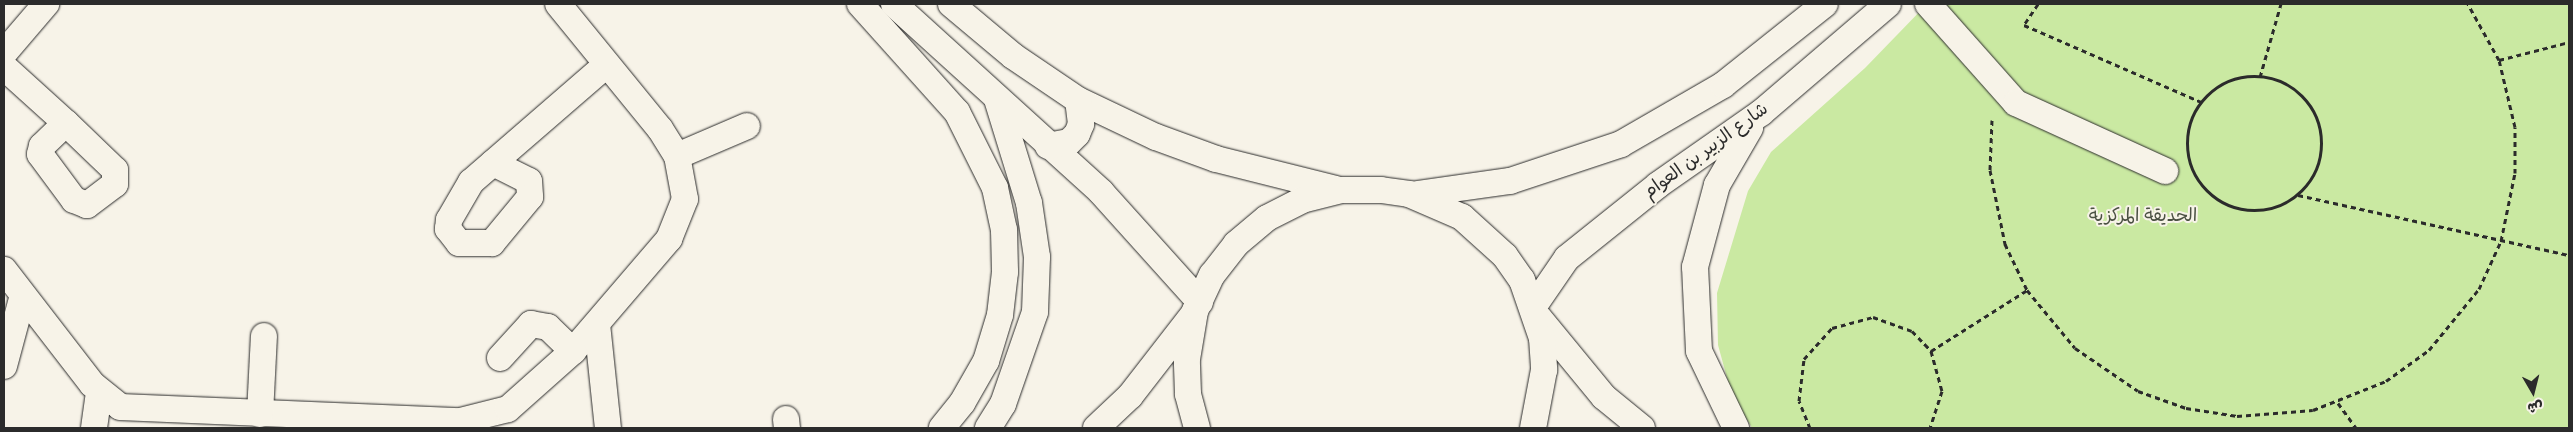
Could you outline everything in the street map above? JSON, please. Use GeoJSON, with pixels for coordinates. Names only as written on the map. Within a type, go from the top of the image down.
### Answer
{"type":"FeatureCollection","features":[{"type":"Feature","properties":{"kind":"street"},"geometry":{"type":"LineString","coordinates":[[4,53],[46,4]]}},
{"type":"Feature","properties":{"kind":"street"},"geometry":{"type":"LineString","coordinates":[[860,4],[957,112],[979,148],[995,188],[1004,230],[1005,272],[1000,315],[986,361],[962,403],[942,428]]}},
{"type":"Feature","properties":{"kind":"street"},"geometry":{"type":"LineString","coordinates":[[894,4],[1136,227],[1198,307]]}},
{"type":"Feature","properties":{"kind":"street"},"geometry":{"type":"LineString","coordinates":[[951,4],[1013,56],[1078,100],[1156,137],[1216,159],[1341,190],[1409,194],[1510,181],[1621,144],[1723,84],[1824,4]]}},
{"type":"Feature","properties":{"kind":"street","name":"شارع الزبير بن العوام"},"geometry":{"type":"LineString","coordinates":[[1535,310],[1567,258],[1596,233],[1761,113],[1888,4]]}},
{"type":"Feature","properties":{"kind":"street"},"geometry":{"type":"LineString","coordinates":[[1928,4],[2016,103],[2165,171]]}},
{"type":"Feature","properties":{"kind":"street"},"geometry":{"type":"LineString","coordinates":[[4,270],[99,392],[120,407],[210,420],[260,414],[406,424],[509,419],[597,324],[680,220],[684,184],[677,156],[605,66],[566,7]]}},
{"type":"Feature","properties":{"kind":"street"},"geometry":{"type":"LineString","coordinates":[[493,163],[605,66]]}},
{"type":"Feature","properties":{"kind":"street"},"geometry":{"type":"LineString","coordinates":[[4,67],[66,123]]}},
{"type":"Feature","properties":{"kind":"street"},"geometry":{"type":"LineString","coordinates":[[988,428],[1004,404],[1035,312],[1037,257],[1029,203],[997,99]]}},
{"type":"Feature","properties":{"kind":"street"},"geometry":{"type":"LineString","coordinates":[[1048,146],[1069,142],[1077,134],[1081,124],[1078,100]]}},
{"type":"Feature","properties":{"kind":"street"},"geometry":{"type":"LineString","coordinates":[[1736,428],[1699,351],[1695,267],[1716,185],[1761,113]]}},
{"type":"Feature","properties":{"kind":"street"},"geometry":{"type":"LineString","coordinates":[[677,156],[747,126]]}},
{"type":"Feature","properties":{"kind":"street"},"geometry":{"type":"LineString","coordinates":[[1197,428],[1188,394],[1187,359],[1198,307],[1212,275],[1236,244],[1267,218],[1302,200],[1341,190]]}},
{"type":"Feature","properties":{"kind":"street"},"geometry":{"type":"LineString","coordinates":[[1409,194],[1462,217],[1485,235],[1522,280],[1535,310],[1544,370],[1533,428]]}},
{"type":"Feature","properties":{"kind":"street"},"geometry":{"type":"LineString","coordinates":[[4,366],[23,296]]}},
{"type":"Feature","properties":{"kind":"street"},"geometry":{"type":"LineString","coordinates":[[1096,428],[1130,396],[1198,307]]}},
{"type":"Feature","properties":{"kind":"street"},"geometry":{"type":"LineString","coordinates":[[1535,310],[1604,397],[1642,428]]}},
{"type":"Feature","properties":{"kind":"street"},"geometry":{"type":"LineString","coordinates":[[500,358],[531,324],[548,327],[573,351]]}},
{"type":"Feature","properties":{"kind":"street"},"geometry":{"type":"LineString","coordinates":[[597,324],[608,428]]}},
{"type":"Feature","properties":{"kind":"street"},"geometry":{"type":"LineString","coordinates":[[260,414],[264,336]]}},
{"type":"Feature","properties":{"kind":"street"},"geometry":{"type":"LineString","coordinates":[[94,428],[99,392]]}},
{"type":"Feature","properties":{"kind":"path"},"geometry":{"type":"LineString","coordinates":[[2038,4],[2024,25],[2202,102]]}},
{"type":"Feature","properties":{"kind":"path"},"geometry":{"type":"LineString","coordinates":[[2260,77],[2281,4]]}},
{"type":"Feature","properties":{"kind":"path"},"geometry":{"type":"LineString","coordinates":[[1992,120],[1990,170],[1996,212],[2027,290],[2057,331],[2094,365],[2161,401],[2245,417],[2288,415],[2338,402],[2386,381],[2429,350],[2474,296],[2501,241],[2513,196],[2516,150],[2511,105],[2498,60],[2468,4]]}},
{"type":"Feature","properties":{"kind":"path"},"geometry":{"type":"LineString","coordinates":[[2498,60],[2569,42]]}},
{"type":"Feature","properties":{"kind":"path"},"geometry":{"type":"LineString","coordinates":[[2260,77],[2296,91],[2318,123],[2318,162],[2297,195],[2274,207],[2248,210],[2212,196],[2195,176],[2187,151],[2189,125],[2202,102],[2222,85],[2260,77]]}},
{"type":"Feature","properties":{"kind":"path"},"geometry":{"type":"LineString","coordinates":[[2297,195],[2569,255]]}},
{"type":"Feature","properties":{"kind":"path"},"geometry":{"type":"LineString","coordinates":[[1931,351],[2027,290]]}},
{"type":"Feature","properties":{"kind":"path"},"geometry":{"type":"LineString","coordinates":[[1810,428],[1799,400],[1800,372],[1812,347],[1832,328],[1859,318],[1887,319],[1912,331],[1931,351],[1942,391],[1930,428]]}},
{"type":"Feature","properties":{"kind":"path"},"geometry":{"type":"LineString","coordinates":[[2338,402],[2356,428]]}},
{"type":"Feature","properties":{"kind":"green space","name":"الحديقة المركزية"},"geometry":{"type":"Polygon","coordinates":[[[1927,4],[2569,4],[2569,428],[1752,428],[1732,396],[1718,345],[1717,293],[1748,191],[1771,152],[1865,68],[1927,4]]]}}]}
